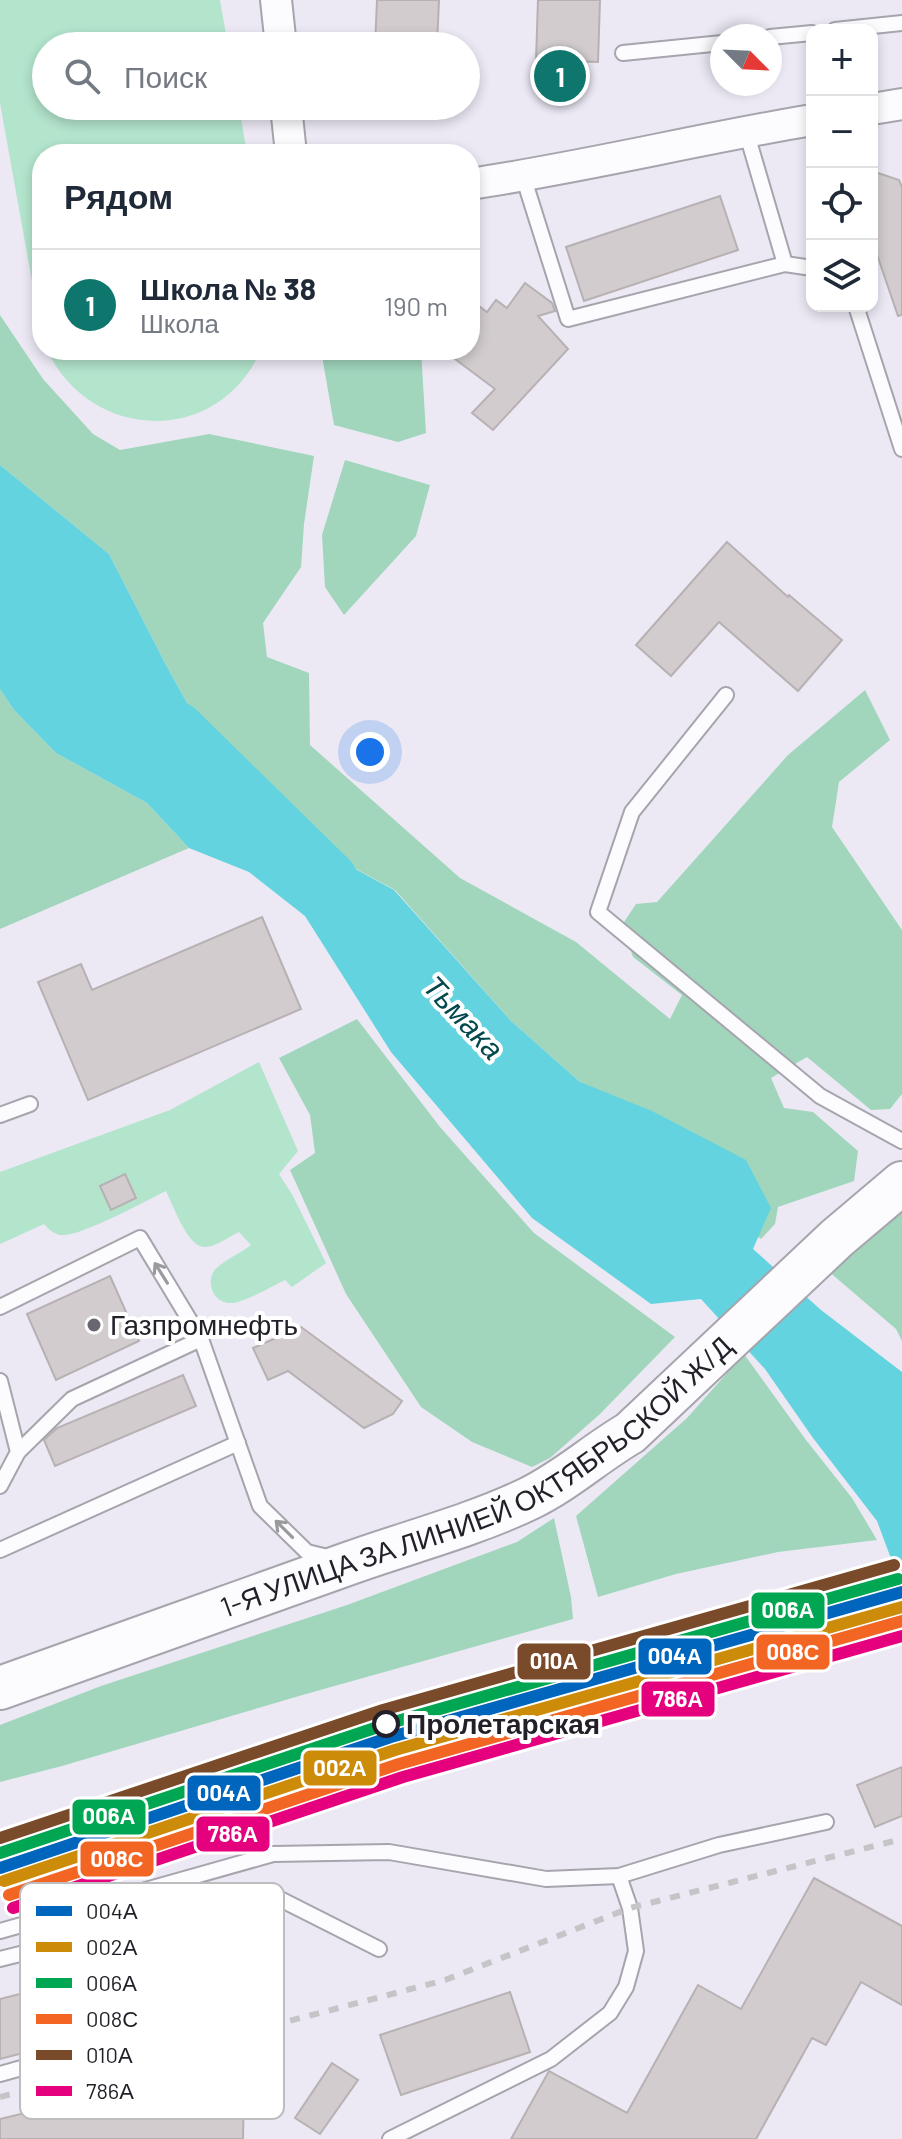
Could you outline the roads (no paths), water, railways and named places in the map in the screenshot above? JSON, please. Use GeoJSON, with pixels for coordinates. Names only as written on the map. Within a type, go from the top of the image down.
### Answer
{"type":"FeatureCollection","features":[{"type":"Feature","properties":{"kind":"main road","name":"1-Я УЛИЦА ЗА ЛИНИЕЙ ОКТЯБРЬСКОЙ Ж/Д"},"geometry":{"type":"LineString","coordinates":[[0,1688],[478,1519],[528,1499],[571,1475],[604,1448],[630,1433],[837,1238],[902,1183]]}},
{"type":"Feature","properties":{"kind":"street"},"geometry":{"type":"LineString","coordinates":[[276,0],[279,32]]}},
{"type":"Feature","properties":{"kind":"street"},"geometry":{"type":"LineString","coordinates":[[878,108],[902,104]]}},
{"type":"Feature","properties":{"kind":"street"},"geometry":{"type":"LineString","coordinates":[[287,120],[290,144]]}},
{"type":"Feature","properties":{"kind":"street"},"geometry":{"type":"LineString","coordinates":[[480,182],[806,121]]}},
{"type":"Feature","properties":{"kind":"lane"},"geometry":{"type":"LineString","coordinates":[[878,26],[902,23]]}},
{"type":"Feature","properties":{"kind":"lane"},"geometry":{"type":"LineString","coordinates":[[782,36],[806,34]]}},
{"type":"Feature","properties":{"kind":"lane"},"geometry":{"type":"LineString","coordinates":[[623,53],[710,44]]}},
{"type":"Feature","properties":{"kind":"lane"},"geometry":{"type":"LineString","coordinates":[[746,131],[785,264]]}},
{"type":"Feature","properties":{"kind":"lane"},"geometry":{"type":"LineString","coordinates":[[523,176],[568,319],[785,264],[806,267]]}},
{"type":"Feature","properties":{"kind":"lane"},"geometry":{"type":"LineString","coordinates":[[858,312],[902,449]]}},
{"type":"Feature","properties":{"kind":"lane"},"geometry":{"type":"LineString","coordinates":[[726,695],[632,812],[598,912],[820,1096],[902,1141]]}},
{"type":"Feature","properties":{"kind":"lane"},"geometry":{"type":"LineString","coordinates":[[0,1115],[30,1104]]}},
{"type":"Feature","properties":{"kind":"lane"},"geometry":{"type":"LineString","coordinates":[[0,1307],[140,1238],[201,1339],[260,1506],[307,1552],[351,1563]]}},
{"type":"Feature","properties":{"kind":"lane"},"geometry":{"type":"LineString","coordinates":[[0,1486],[18,1452],[72,1399],[201,1339]]}},
{"type":"Feature","properties":{"kind":"lane"},"geometry":{"type":"LineString","coordinates":[[0,1381],[18,1452]]}},
{"type":"Feature","properties":{"kind":"lane"},"geometry":{"type":"LineString","coordinates":[[0,1550],[238,1443]]}},
{"type":"Feature","properties":{"kind":"lane"},"geometry":{"type":"LineString","coordinates":[[170,1883],[273,1854],[389,1852],[546,1879],[619,1876],[719,1845],[826,1822]]}},
{"type":"Feature","properties":{"kind":"lane"},"geometry":{"type":"LineString","coordinates":[[390,2139],[551,2059],[610,2013],[626,1987],[636,1951],[630,1908],[619,1876]]}},
{"type":"Feature","properties":{"kind":"lane"},"geometry":{"type":"LineString","coordinates":[[284,1901],[379,1949]]}},
{"type":"Feature","properties":{"kind":"lane"},"geometry":{"type":"LineString","coordinates":[[0,1931],[20,1925]]}},
{"type":"Feature","properties":{"kind":"lane"},"geometry":{"type":"LineString","coordinates":[[0,1959],[20,1954]]}},
{"type":"Feature","properties":{"kind":"lane"},"geometry":{"type":"LineString","coordinates":[[0,2074],[20,2068]]}},
{"type":"Feature","properties":{"kind":"water"},"geometry":{"type":"Polygon","coordinates":[[[0,465],[109,554],[223,768],[285,831],[394,890],[511,1021],[580,1082],[652,1111],[746,1160],[771,1208],[753,1249],[821,1310],[902,1372],[902,1588],[877,1521],[765,1369],[701,1299],[651,1304],[532,1218],[391,1052],[305,916],[249,872],[189,848],[147,803],[56,753],[14,710],[0,689],[0,465]]]}},
{"type":"Feature","properties":{"kind":"waterway","name":"Тьмака"},"geometry":{"type":"LineString","coordinates":[[179,725],[334,877]]}},
{"type":"Feature","properties":{"kind":"railway"},"geometry":{"type":"LineString","coordinates":[[284,2022],[445,1980],[630,1908],[902,1839]]}},
{"type":"Feature","properties":{"kind":"railway"},"geometry":{"type":"LineString","coordinates":[[0,2097],[20,2092]]}},
{"type":"Feature","properties":{"kind":"place","name":"Школа № 38"},"geometry":{"type":"Point","coordinates":[560,76]}},
{"type":"Feature","properties":{"kind":"place","name":"Газпромнефть"},"geometry":{"type":"Point","coordinates":[94,1325]}},
{"type":"Feature","properties":{"kind":"place","name":"Пролетарская"},"geometry":{"type":"Point","coordinates":[386,1724]}}]}
